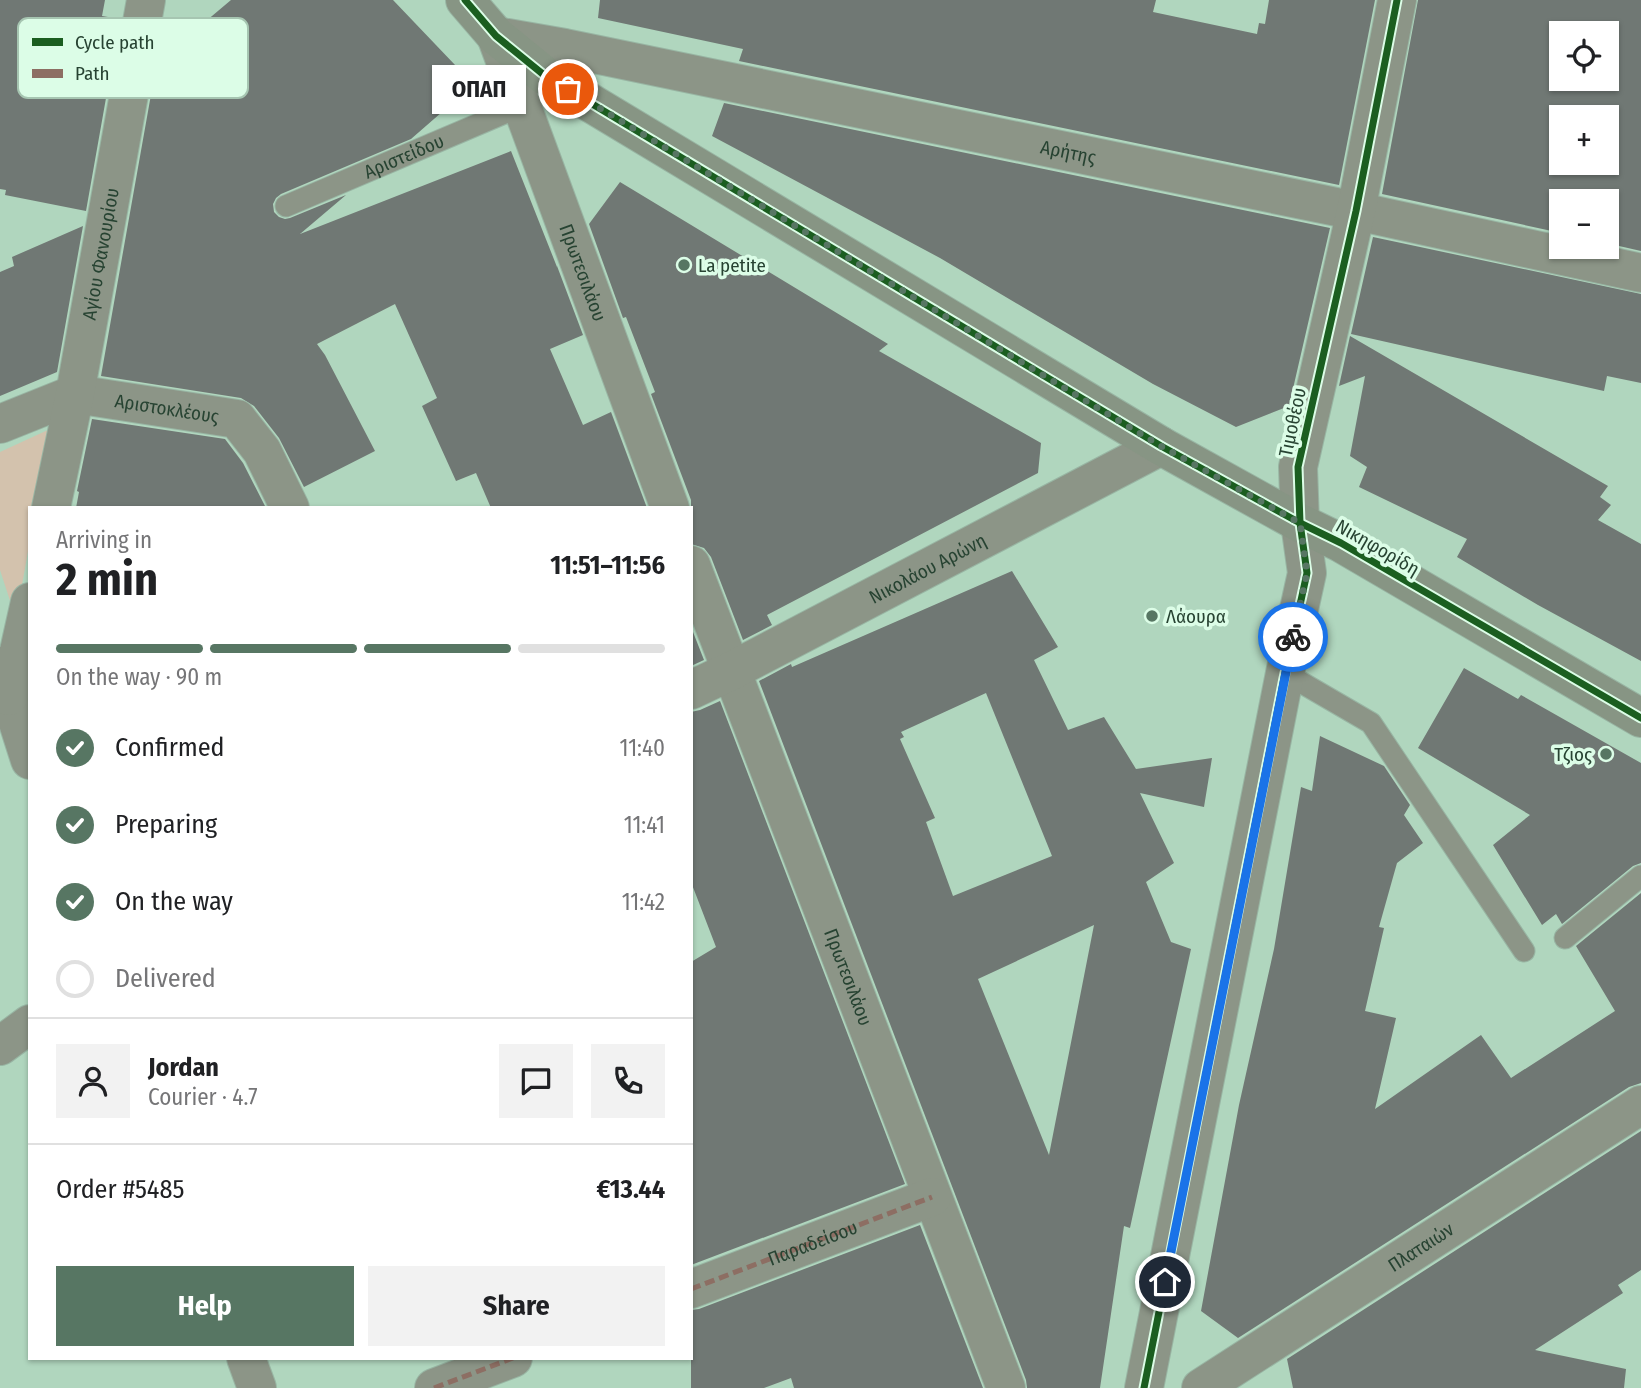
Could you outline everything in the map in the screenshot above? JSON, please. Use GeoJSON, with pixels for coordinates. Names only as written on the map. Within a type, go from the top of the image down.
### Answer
{"type":"FeatureCollection","features":[{"type":"Feature","properties":{"kind":"street","name":"Αγίου Φανουρίου"},"geometry":{"type":"LineString","coordinates":[[143,18],[146,0]]}},
{"type":"Feature","properties":{"kind":"street","name":"Τιμοθέου"},"geometry":{"type":"LineString","coordinates":[[1144,1388],[1307,573],[1300,523],[1298,467],[1356,211],[1397,0]]}},
{"type":"Feature","properties":{"kind":"street","name":"Αρήτης"},"geometry":{"type":"LineString","coordinates":[[479,13],[565,48],[1356,211],[1641,273]]}},
{"type":"Feature","properties":{"kind":"street","name":"Πρωτεσιλάου"},"geometry":{"type":"LineString","coordinates":[[479,13],[521,106],[669,506]]}},
{"type":"Feature","properties":{"kind":"street","name":"Νικηφορίδη"},"geometry":{"type":"LineString","coordinates":[[479,13],[544,75],[1161,446],[1300,523],[1341,542],[1641,718]]}},
{"type":"Feature","properties":{"kind":"street","name":"Αγίου Φανουρίου"},"geometry":{"type":"LineString","coordinates":[[51,506],[75,394],[128,98]]}},
{"type":"Feature","properties":{"kind":"street"},"geometry":{"type":"LineString","coordinates":[[0,424],[75,394]]}},
{"type":"Feature","properties":{"kind":"street","name":"Αριστοκλέους"},"geometry":{"type":"LineString","coordinates":[[75,394],[237,419],[262,451],[289,506]]}},
{"type":"Feature","properties":{"kind":"street","name":"Νικολάου Αρώνη"},"geometry":{"type":"LineString","coordinates":[[693,689],[1161,446]]}},
{"type":"Feature","properties":{"kind":"street","name":"Πρωτεσιλάου"},"geometry":{"type":"LineString","coordinates":[[693,570],[1006,1388]]}},
{"type":"Feature","properties":{"kind":"street"},"geometry":{"type":"LineString","coordinates":[[28,608],[5,681],[28,754]]}},
{"type":"Feature","properties":{"kind":"street"},"geometry":{"type":"LineString","coordinates":[[0,1046],[28,1025]]}},
{"type":"Feature","properties":{"kind":"street","name":"Πλαταιών"},"geometry":{"type":"LineString","coordinates":[[1201,1388],[1641,1105]]}},
{"type":"Feature","properties":{"kind":"street","name":"Παραδείσου"},"geometry":{"type":"LineString","coordinates":[[693,1288],[932,1197]]}},
{"type":"Feature","properties":{"kind":"street"},"geometry":{"type":"LineString","coordinates":[[247,1360],[257,1388]]}},
{"type":"Feature","properties":{"kind":"street"},"geometry":{"type":"LineString","coordinates":[[435,1388],[508,1360]]}},
{"type":"Feature","properties":{"kind":"lane","name":"Αριστείδου"},"geometry":{"type":"LineString","coordinates":[[286,206],[521,106]]}},
{"type":"Feature","properties":{"kind":"lane"},"geometry":{"type":"LineString","coordinates":[[1285,673],[1371,723],[1524,951]]}},
{"type":"Feature","properties":{"kind":"lane"},"geometry":{"type":"LineString","coordinates":[[1565,937],[1641,876]]}},
{"type":"Feature","properties":{"kind":"shaded area"},"geometry":{"type":"Polygon","coordinates":[[[50,429],[36,506],[28,506],[28,551],[16,619],[0,570],[0,452],[50,429]]]}},
{"type":"Feature","properties":{"kind":"building"},"geometry":{"type":"Polygon","coordinates":[[[0,0],[105,0],[102,16],[114,18],[18,18],[18,98],[106,98],[86,211],[5,195],[6,190],[0,189],[0,0]]]}},
{"type":"Feature","properties":{"kind":"building"},"geometry":{"type":"Polygon","coordinates":[[[231,0],[393,0],[456,66],[446,74],[465,92],[411,139],[281,194],[273,204],[274,212],[279,217],[290,218],[346,195],[300,234],[511,151],[583,335],[550,349],[583,425],[611,412],[646,506],[490,506],[476,473],[456,481],[422,406],[437,398],[395,304],[317,344],[375,451],[304,487],[279,438],[254,406],[241,398],[101,376],[150,98],[248,98],[248,18],[210,18],[231,0]]]}},
{"type":"Feature","properties":{"kind":"building"},"geometry":{"type":"Polygon","coordinates":[[[600,0],[1156,0],[1153,12],[1257,34],[1259,23],[1265,24],[1269,0],[1375,0],[1339,185],[739,61],[743,49],[598,18],[600,0]]]}},
{"type":"Feature","properties":{"kind":"building"},"geometry":{"type":"Polygon","coordinates":[[[1418,0],[1641,0],[1641,251],[1619,246],[1619,189],[1549,189],[1549,230],[1382,194],[1418,0]]]}},
{"type":"Feature","properties":{"kind":"building"},"geometry":{"type":"Polygon","coordinates":[[[724,103],[1330,228],[1289,406],[1236,427],[1153,384],[940,258],[712,136],[724,103]]]}},
{"type":"Feature","properties":{"kind":"building"},"geometry":{"type":"Polygon","coordinates":[[[620,182],[888,344],[879,351],[1041,443],[1038,473],[767,615],[772,625],[743,640],[711,557],[704,548],[693,545],[693,506],[651,394],[655,392],[626,317],[623,318],[589,224],[620,182]]]}},
{"type":"Feature","properties":{"kind":"building"},"geometry":{"type":"Polygon","coordinates":[[[83,226],[57,372],[0,396],[0,272],[14,266],[12,257],[83,226]]]}},
{"type":"Feature","properties":{"kind":"building"},"geometry":{"type":"Polygon","coordinates":[[[1373,237],[1641,294],[1641,383],[1607,376],[1604,391],[1351,334],[1373,237]]]}},
{"type":"Feature","properties":{"kind":"building"},"geometry":{"type":"Polygon","coordinates":[[[1350,336],[1608,486],[1600,497],[1611,505],[1598,520],[1641,544],[1641,661],[1457,557],[1467,539],[1359,487],[1367,467],[1350,456],[1365,376],[1339,386],[1350,336]]]}},
{"type":"Feature","properties":{"kind":"building"},"geometry":{"type":"Polygon","coordinates":[[[92,419],[225,439],[243,463],[265,506],[76,506],[92,419]]]}},
{"type":"Feature","properties":{"kind":"building"},"geometry":{"type":"Polygon","coordinates":[[[1012,571],[1058,647],[1034,660],[1068,730],[1104,717],[1136,769],[1212,758],[1204,807],[1140,793],[1174,863],[1146,882],[1171,942],[1191,949],[1130,1228],[1124,1226],[1100,1388],[1027,1388],[759,681],[791,664],[792,667],[1012,571]],[[986,693],[901,732],[904,737],[900,739],[935,818],[926,822],[953,896],[1052,856],[986,693]],[[1094,925],[978,979],[1049,1155],[1094,925]]]}},
{"type":"Feature","properties":{"kind":"building"},"geometry":{"type":"Polygon","coordinates":[[[693,632],[704,660],[693,665],[693,632]]]}},
{"type":"Feature","properties":{"kind":"building"},"geometry":{"type":"Polygon","coordinates":[[[1464,668],[1518,699],[1521,695],[1641,763],[1641,863],[1633,866],[1562,924],[1556,914],[1542,925],[1493,845],[1530,815],[1418,748],[1464,668]]]}},
{"type":"Feature","properties":{"kind":"building"},"geometry":{"type":"Polygon","coordinates":[[[720,701],[905,1184],[693,1264],[693,961],[716,947],[693,887],[693,712],[720,701]]]}},
{"type":"Feature","properties":{"kind":"building"},"geometry":{"type":"Polygon","coordinates":[[[1320,736],[1384,766],[1410,805],[1404,815],[1423,843],[1397,863],[1379,927],[1384,928],[1365,1011],[1396,1018],[1375,1109],[1481,1035],[1511,1078],[1615,1011],[1576,946],[1641,893],[1641,1083],[1629,1087],[1238,1338],[1201,1311],[1239,1105],[1274,949],[1301,787],[1312,791],[1320,736]]]}},
{"type":"Feature","properties":{"kind":"building"},"geometry":{"type":"Polygon","coordinates":[[[1641,1131],[1641,1270],[1618,1285],[1623,1293],[1535,1350],[1626,1369],[1624,1388],[1293,1388],[1287,1359],[1641,1131]]]}},
{"type":"Feature","properties":{"kind":"building"},"geometry":{"type":"Polygon","coordinates":[[[920,1225],[983,1388],[794,1388],[791,1378],[764,1388],[691,1388],[693,1310],[920,1225]]]}},
{"type":"Feature","properties":{"kind":"marked path"},"geometry":{"type":"LineString","coordinates":[[693,1288],[932,1197]]}},
{"type":"Feature","properties":{"kind":"marked path"},"geometry":{"type":"LineString","coordinates":[[434,1388],[508,1360]]}},
{"type":"Feature","properties":{"kind":"cycle path"},"geometry":{"type":"LineString","coordinates":[[465,0],[496,36],[544,75],[1161,446],[1341,543],[1641,718]]}},
{"type":"Feature","properties":{"kind":"cycle path"},"geometry":{"type":"LineString","coordinates":[[1144,1388],[1307,573],[1300,523],[1298,467],[1356,211],[1397,0]]}},
{"type":"Feature","properties":{"kind":"way so far"},"geometry":{"type":"LineString","coordinates":[[568,89],[1161,446],[1300,523],[1307,573],[1293,637]]}},
{"type":"Feature","properties":{"kind":"place","name":"ΟΠΑΠ"},"geometry":{"type":"Point","coordinates":[568,89]}},
{"type":"Feature","properties":{"kind":"place","name":"La petite"},"geometry":{"type":"Point","coordinates":[684,265]}},
{"type":"Feature","properties":{"kind":"place","name":"Λάουρα"},"geometry":{"type":"Point","coordinates":[1152,616]}},
{"type":"Feature","properties":{"kind":"place","name":"Τζιος"},"geometry":{"type":"Point","coordinates":[1606,754]}},
{"type":"Feature","properties":{"kind":"route"},"geometry":{"type":"LineString","coordinates":[[1165,1282],[1293,637]]}}]}
